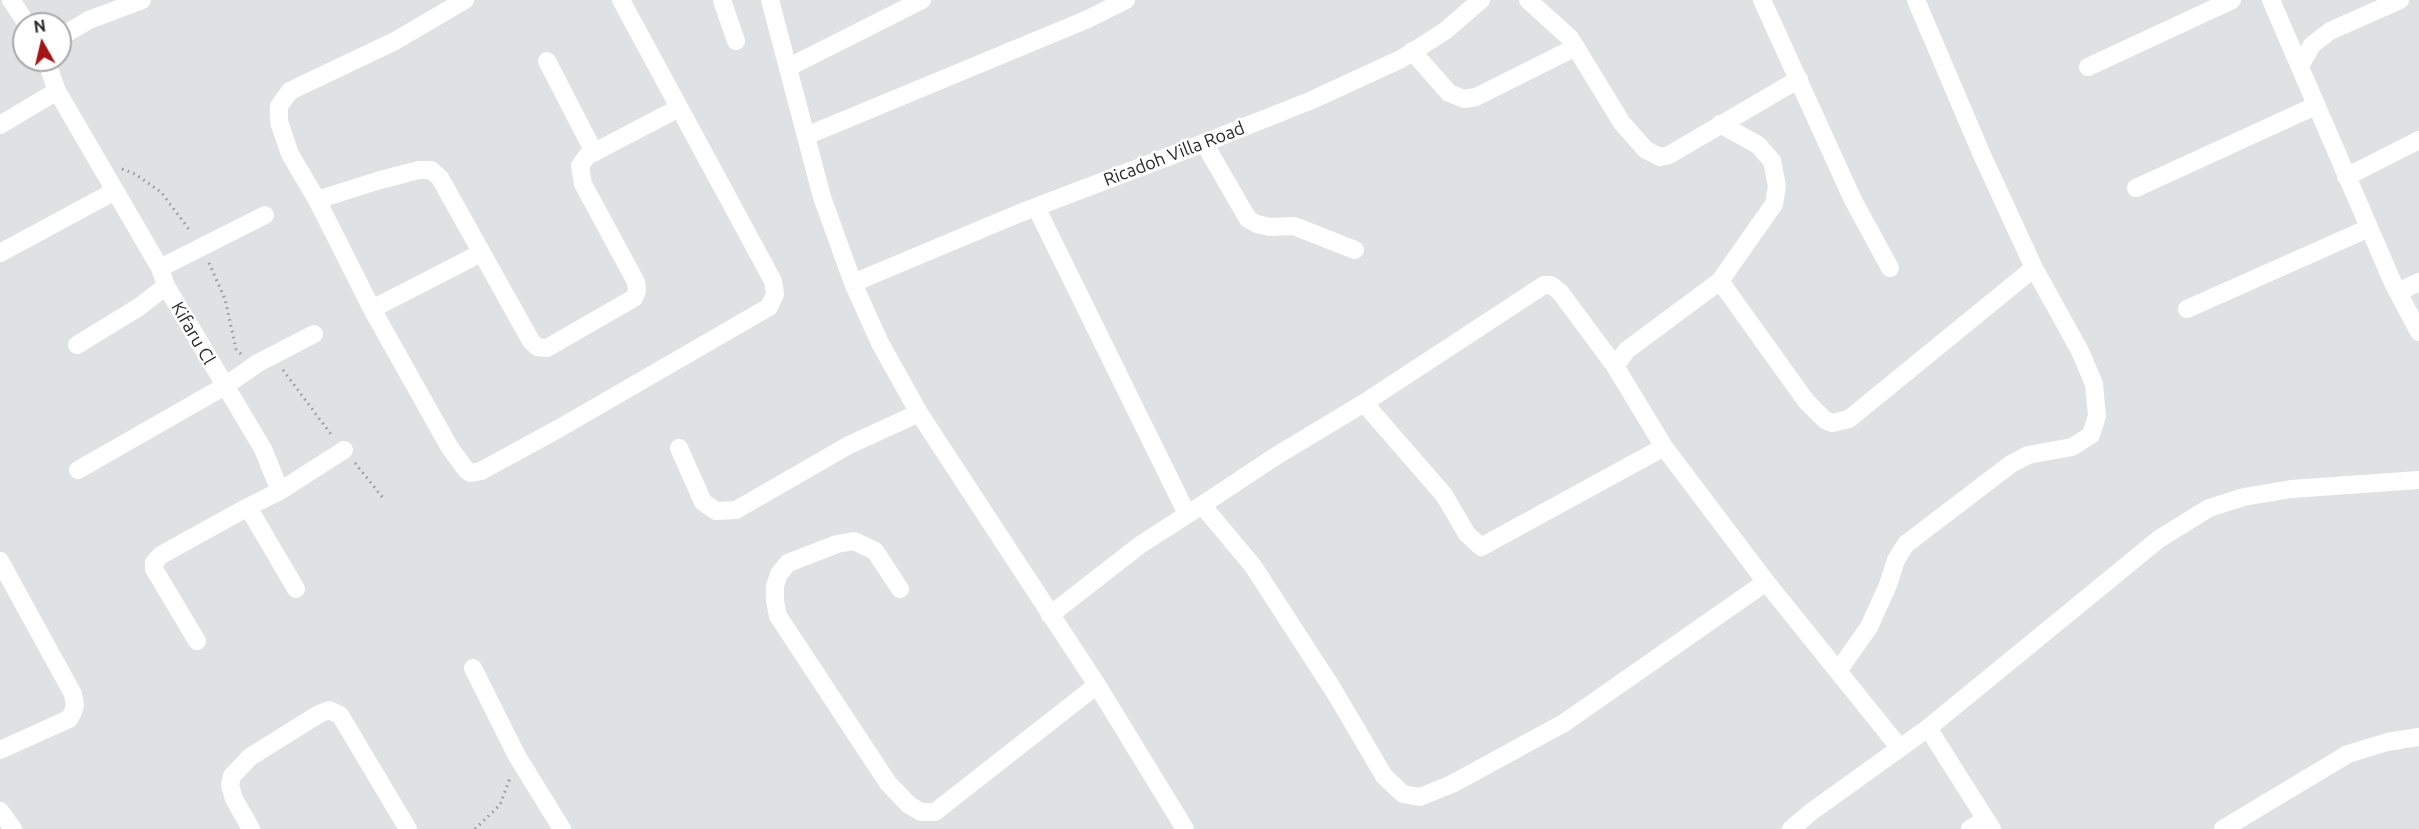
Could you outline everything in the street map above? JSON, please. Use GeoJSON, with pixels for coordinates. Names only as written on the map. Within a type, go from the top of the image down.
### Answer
{"type":"FeatureCollection","features":[{"type":"Feature","properties":{"kind":"street"},"geometry":{"type":"LineString","coordinates":[[72,30],[89,20],[142,0]]}},
{"type":"Feature","properties":{"kind":"street"},"geometry":{"type":"LineString","coordinates":[[465,0],[431,8],[395,41],[290,91],[279,106],[279,122],[290,154],[317,200],[372,309],[450,448],[471,473],[481,471],[558,429],[769,307],[775,294],[773,281],[621,0]]}},
{"type":"Feature","properties":{"kind":"street"},"geometry":{"type":"LineString","coordinates":[[722,0],[735,40]]}},
{"type":"Feature","properties":{"kind":"street"},"geometry":{"type":"LineString","coordinates":[[770,0],[822,197],[880,344],[919,413],[1097,685],[1185,829]]}},
{"type":"Feature","properties":{"kind":"street"},"geometry":{"type":"LineString","coordinates":[[789,67],[922,0]]}},
{"type":"Feature","properties":{"kind":"street"},"geometry":{"type":"LineString","coordinates":[[806,136],[1126,0]]}},
{"type":"Feature","properties":{"kind":"street","name":"Ricadoh Villa Road"},"geometry":{"type":"LineString","coordinates":[[854,283],[1036,207],[1204,144],[1312,100],[1401,58],[1444,31],[1481,0]]}},
{"type":"Feature","properties":{"kind":"street"},"geometry":{"type":"LineString","coordinates":[[1528,0],[1570,38],[1622,123],[1646,150],[1660,157],[1669,155],[1799,79]]}},
{"type":"Feature","properties":{"kind":"street"},"geometry":{"type":"LineString","coordinates":[[1762,0],[1854,200],[1890,268]]}},
{"type":"Feature","properties":{"kind":"street"},"geometry":{"type":"LineString","coordinates":[[1838,671],[1869,627],[1888,585],[1896,560],[1906,544],[2011,464],[2028,455],[2072,447],[2091,435],[2097,416],[2094,384],[2080,351],[2034,268],[1916,0]]}},
{"type":"Feature","properties":{"kind":"street"},"geometry":{"type":"LineString","coordinates":[[2088,67],[2232,0]]}},
{"type":"Feature","properties":{"kind":"street"},"geometry":{"type":"LineString","coordinates":[[2271,0],[2346,177],[2419,333]]}},
{"type":"Feature","properties":{"kind":"street"},"geometry":{"type":"LineString","coordinates":[[2300,66],[2312,45],[2330,32],[2400,0]]}},
{"type":"Feature","properties":{"kind":"street"},"geometry":{"type":"LineString","coordinates":[[1412,51],[1449,93],[1464,99],[1476,98],[1576,47]]}},
{"type":"Feature","properties":{"kind":"street"},"geometry":{"type":"LineString","coordinates":[[547,61],[594,152]]}},
{"type":"Feature","properties":{"kind":"street","name":"Kifaru Cl"},"geometry":{"type":"LineString","coordinates":[[50,72],[57,91],[160,268],[166,286],[264,449],[280,491]]}},
{"type":"Feature","properties":{"kind":"street"},"geometry":{"type":"LineString","coordinates":[[0,125],[57,91]]}},
{"type":"Feature","properties":{"kind":"street"},"geometry":{"type":"LineString","coordinates":[[2136,188],[2315,106]]}},
{"type":"Feature","properties":{"kind":"street"},"geometry":{"type":"LineString","coordinates":[[317,200],[380,180],[431,170],[440,178],[522,327],[537,347],[548,348],[634,298],[637,291],[636,282],[583,184],[580,166],[587,156],[679,108]]}},
{"type":"Feature","properties":{"kind":"street"},"geometry":{"type":"LineString","coordinates":[[1615,366],[1627,350],[1720,281],[1774,204],[1777,186],[1772,161],[1758,145],[1720,124]]}},
{"type":"Feature","properties":{"kind":"street"},"geometry":{"type":"LineString","coordinates":[[2346,177],[2419,140]]}},
{"type":"Feature","properties":{"kind":"street"},"geometry":{"type":"LineString","coordinates":[[1204,144],[1248,219],[1270,227],[1294,226],[1355,250]]}},
{"type":"Feature","properties":{"kind":"street"},"geometry":{"type":"LineString","coordinates":[[0,253],[115,191]]}},
{"type":"Feature","properties":{"kind":"street"},"geometry":{"type":"LineString","coordinates":[[1036,207],[1194,510],[1253,566],[1334,691],[1383,776],[1403,794],[1420,797],[1452,784],[1564,723],[1766,582]]}},
{"type":"Feature","properties":{"kind":"street"},"geometry":{"type":"LineString","coordinates":[[160,268],[265,215]]}},
{"type":"Feature","properties":{"kind":"street"},"geometry":{"type":"LineString","coordinates":[[2187,309],[2369,228]]}},
{"type":"Feature","properties":{"kind":"street"},"geometry":{"type":"LineString","coordinates":[[372,309],[481,253]]}},
{"type":"Feature","properties":{"kind":"street"},"geometry":{"type":"LineString","coordinates":[[1720,281],[1806,401],[1832,423],[1849,418],[2034,268]]}},
{"type":"Feature","properties":{"kind":"street"},"geometry":{"type":"LineString","coordinates":[[2398,292],[2419,282]]}},
{"type":"Feature","properties":{"kind":"street"},"geometry":{"type":"LineString","coordinates":[[1050,615],[1140,545],[1276,456],[1364,403],[1544,285],[1551,285],[1560,292],[1615,366],[1664,447],[1766,582],[1899,747]]}},
{"type":"Feature","properties":{"kind":"street"},"geometry":{"type":"LineString","coordinates":[[77,345],[139,307],[166,286]]}},
{"type":"Feature","properties":{"kind":"street"},"geometry":{"type":"LineString","coordinates":[[78,470],[225,386],[258,363],[314,334]]}},
{"type":"Feature","properties":{"kind":"street"},"geometry":{"type":"LineString","coordinates":[[1364,403],[1444,495],[1467,534],[1481,547],[1664,447]]}},
{"type":"Feature","properties":{"kind":"street"},"geometry":{"type":"LineString","coordinates":[[679,448],[703,502],[716,511],[736,510],[849,445],[919,413]]}},
{"type":"Feature","properties":{"kind":"street"},"geometry":{"type":"LineString","coordinates":[[197,641],[154,569],[154,563],[161,555],[280,491],[344,450]]}},
{"type":"Feature","properties":{"kind":"street"},"geometry":{"type":"LineString","coordinates":[[1791,829],[1810,812],[1929,728],[2159,539],[2209,508],[2244,497],[2291,489],[2419,480]]}},
{"type":"Feature","properties":{"kind":"street"},"geometry":{"type":"LineString","coordinates":[[248,507],[296,589]]}},
{"type":"Feature","properties":{"kind":"street"},"geometry":{"type":"LineString","coordinates":[[900,589],[875,551],[854,541],[837,544],[788,563],[779,574],[775,586],[775,601],[778,616],[888,783],[909,805],[921,812],[935,812],[1097,685]]}},
{"type":"Feature","properties":{"kind":"street"},"geometry":{"type":"LineString","coordinates":[[0,561],[73,694],[75,705],[74,712],[69,719],[0,750]]}},
{"type":"Feature","properties":{"kind":"street"},"geometry":{"type":"LineString","coordinates":[[473,668],[517,756],[562,829]]}},
{"type":"Feature","properties":{"kind":"street"},"geometry":{"type":"LineString","coordinates":[[251,829],[234,799],[230,784],[232,776],[250,757],[329,710],[340,715],[408,829]]}},
{"type":"Feature","properties":{"kind":"street"},"geometry":{"type":"LineString","coordinates":[[1929,728],[1989,824],[1970,829]]}},
{"type":"Feature","properties":{"kind":"street"},"geometry":{"type":"LineString","coordinates":[[2223,829],[2348,754],[2387,742],[2419,736]]}},
{"type":"Feature","properties":{"kind":"street"},"geometry":{"type":"LineString","coordinates":[[0,811],[13,829]]}},
{"type":"Feature","properties":{"kind":"path"},"geometry":{"type":"LineString","coordinates":[[98,159],[135,174],[161,192],[202,248],[225,299],[236,348],[245,360],[280,368],[383,498]]}},
{"type":"Feature","properties":{"kind":"path"},"geometry":{"type":"LineString","coordinates":[[476,829],[500,805],[517,756]]}}]}
